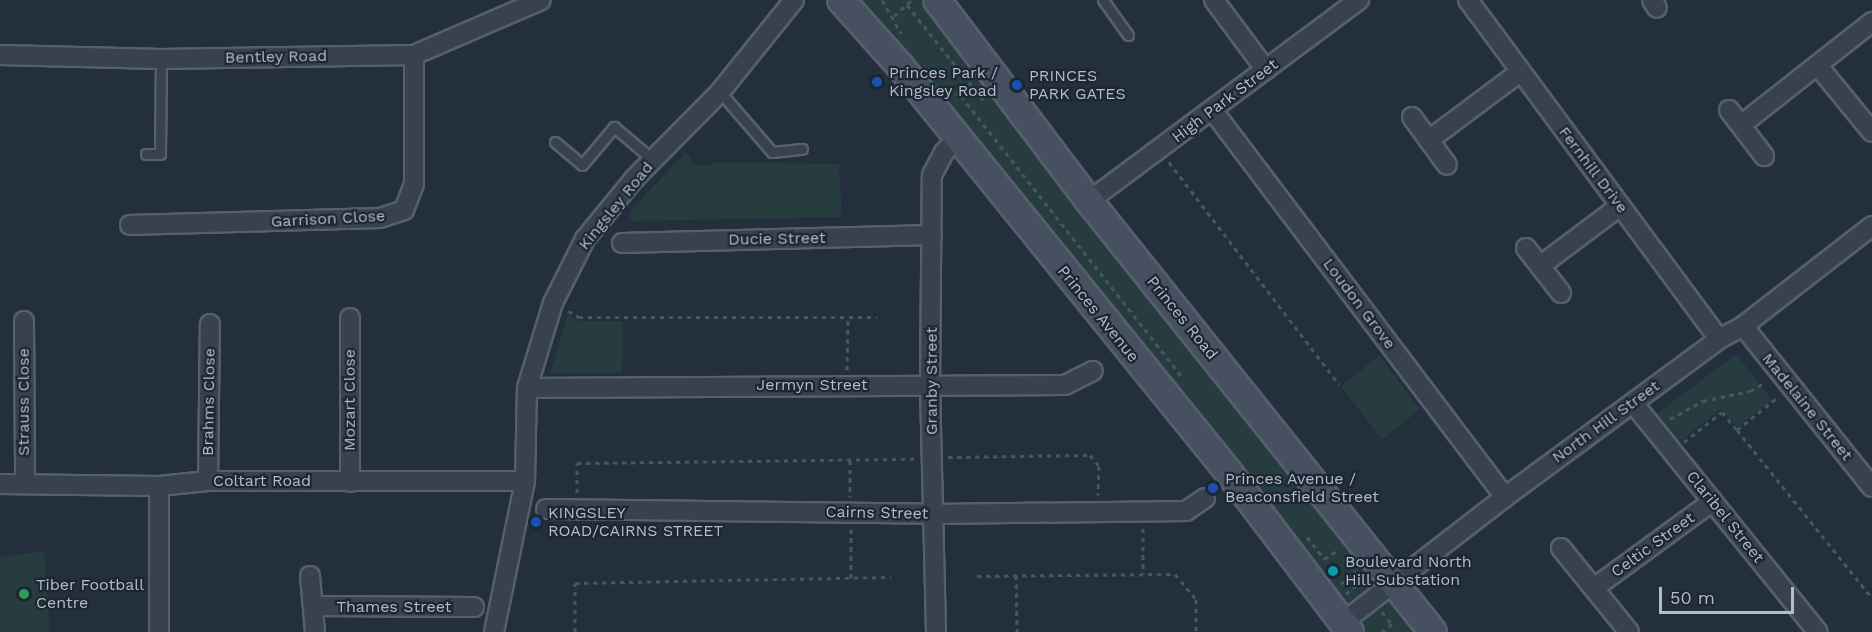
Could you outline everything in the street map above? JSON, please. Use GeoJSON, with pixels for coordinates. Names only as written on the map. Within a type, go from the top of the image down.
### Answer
{"type":"FeatureCollection","features":[{"type":"Feature","properties":{"kind":"main road","name":"Princes Road"},"geometry":{"type":"LineString","coordinates":[[937,0],[1089,201],[1433,632]]}},
{"type":"Feature","properties":{"kind":"main road","name":"Princes Avenue"},"geometry":{"type":"LineString","coordinates":[[839,1],[958,139],[1342,614]]}},
{"type":"Feature","properties":{"kind":"street","name":"Bentley Road"},"geometry":{"type":"LineString","coordinates":[[0,55],[161,59],[414,55],[542,0]]}},
{"type":"Feature","properties":{"kind":"street","name":"Kingsley Road"},"geometry":{"type":"LineString","coordinates":[[494,632],[525,481],[527,388],[553,303],[585,239],[652,159],[720,92],[794,0]]}},
{"type":"Feature","properties":{"kind":"street"},"geometry":{"type":"LineString","coordinates":[[1214,0],[1266,70]]}},
{"type":"Feature","properties":{"kind":"street","name":"High Park Street"},"geometry":{"type":"LineString","coordinates":[[1089,201],[1160,151],[1359,0]]}},
{"type":"Feature","properties":{"kind":"street","name":"Fernhill Drive"},"geometry":{"type":"LineString","coordinates":[[1468,0],[1719,339]]}},
{"type":"Feature","properties":{"kind":"street"},"geometry":{"type":"LineString","coordinates":[[1741,125],[1872,22]]}},
{"type":"Feature","properties":{"kind":"street","name":"Garrison Close"},"geometry":{"type":"LineString","coordinates":[[130,225],[380,218],[404,210],[414,184],[414,55]]}},
{"type":"Feature","properties":{"kind":"street"},"geometry":{"type":"LineString","coordinates":[[1818,66],[1872,132]]}},
{"type":"Feature","properties":{"kind":"street"},"geometry":{"type":"LineString","coordinates":[[1429,140],[1520,72]]}},
{"type":"Feature","properties":{"kind":"street"},"geometry":{"type":"LineString","coordinates":[[1729,110],[1764,156]]}},
{"type":"Feature","properties":{"kind":"street","name":"Loudon Grove"},"geometry":{"type":"LineString","coordinates":[[1212,111],[1506,497]]}},
{"type":"Feature","properties":{"kind":"street"},"geometry":{"type":"LineString","coordinates":[[1412,117],[1447,165]]}},
{"type":"Feature","properties":{"kind":"street","name":"Granby Street"},"geometry":{"type":"LineString","coordinates":[[936,632],[930,385],[932,175],[944,152],[958,139]]}},
{"type":"Feature","properties":{"kind":"street"},"geometry":{"type":"LineString","coordinates":[[1540,266],[1620,206]]}},
{"type":"Feature","properties":{"kind":"street","name":"North Hill Street"},"geometry":{"type":"LineString","coordinates":[[1342,614],[1372,599],[1387,574],[1506,497],[1719,339],[1743,326],[1872,226]]}},
{"type":"Feature","properties":{"kind":"street","name":"Ducie Street"},"geometry":{"type":"LineString","coordinates":[[622,243],[933,235]]}},
{"type":"Feature","properties":{"kind":"street"},"geometry":{"type":"LineString","coordinates":[[1526,248],[1561,293]]}},
{"type":"Feature","properties":{"kind":"street","name":"Mozart Close"},"geometry":{"type":"LineString","coordinates":[[350,318],[350,482]]}},
{"type":"Feature","properties":{"kind":"street","name":"Strauss Close"},"geometry":{"type":"LineString","coordinates":[[24,321],[25,483]]}},
{"type":"Feature","properties":{"kind":"street","name":"Brahms Close"},"geometry":{"type":"LineString","coordinates":[[208,481],[210,324]]}},
{"type":"Feature","properties":{"kind":"street","name":"Madelaine Street"},"geometry":{"type":"LineString","coordinates":[[1743,326],[1872,488]]}},
{"type":"Feature","properties":{"kind":"street","name":"Jermyn Street"},"geometry":{"type":"LineString","coordinates":[[527,388],[847,384],[1065,385],[1093,371]]}},
{"type":"Feature","properties":{"kind":"street","name":"Claribel Street"},"geometry":{"type":"LineString","coordinates":[[1633,403],[1818,632]]}},
{"type":"Feature","properties":{"kind":"street","name":"Coltart Road"},"geometry":{"type":"LineString","coordinates":[[0,484],[159,486],[208,481],[525,481]]}},
{"type":"Feature","properties":{"kind":"street"},"geometry":{"type":"LineString","coordinates":[[159,486],[159,632]]}},
{"type":"Feature","properties":{"kind":"street","name":"Cairns Street"},"geometry":{"type":"LineString","coordinates":[[546,510],[934,514],[1142,512],[1186,511],[1205,498]]}},
{"type":"Feature","properties":{"kind":"street","name":"Celtic Street"},"geometry":{"type":"LineString","coordinates":[[1594,588],[1713,501]]}},
{"type":"Feature","properties":{"kind":"street"},"geometry":{"type":"LineString","coordinates":[[1561,548],[1629,632]]}},
{"type":"Feature","properties":{"kind":"street","name":"Thames Street"},"geometry":{"type":"LineString","coordinates":[[310,576],[315,632]]}},
{"type":"Feature","properties":{"kind":"street","name":"Thames Street"},"geometry":{"type":"LineString","coordinates":[[314,606],[474,607]]}},
{"type":"Feature","properties":{"kind":"lane"},"geometry":{"type":"LineString","coordinates":[[1103,0],[1128,35]]}},
{"type":"Feature","properties":{"kind":"lane"},"geometry":{"type":"LineString","coordinates":[[146,154],[160,154],[161,59]]}},
{"type":"Feature","properties":{"kind":"lane"},"geometry":{"type":"LineString","coordinates":[[720,92],[772,152],[802,149]]}},
{"type":"Feature","properties":{"kind":"lane"},"geometry":{"type":"LineString","coordinates":[[555,141],[582,165],[614,127],[652,159]]}},
{"type":"Feature","properties":{"kind":"path"},"geometry":{"type":"LineString","coordinates":[[882,0],[894,16],[903,38]]}},
{"type":"Feature","properties":{"kind":"path"},"geometry":{"type":"LineString","coordinates":[[894,16],[912,0]]}},
{"type":"Feature","properties":{"kind":"path"},"geometry":{"type":"LineString","coordinates":[[942,86],[961,96],[1186,383]]}},
{"type":"Feature","properties":{"kind":"path"},"geometry":{"type":"LineString","coordinates":[[1160,151],[1339,384]]}},
{"type":"Feature","properties":{"kind":"path"},"geometry":{"type":"LineString","coordinates":[[553,303],[579,317],[877,317]]}},
{"type":"Feature","properties":{"kind":"path"},"geometry":{"type":"LineString","coordinates":[[847,384],[848,317]]}},
{"type":"Feature","properties":{"kind":"path"},"geometry":{"type":"LineString","coordinates":[[1655,430],[1702,401],[1750,390],[1779,372]]}},
{"type":"Feature","properties":{"kind":"path"},"geometry":{"type":"LineString","coordinates":[[1737,430],[1791,386]]}},
{"type":"Feature","properties":{"kind":"path"},"geometry":{"type":"LineString","coordinates":[[1672,452],[1722,412],[1872,598]]}},
{"type":"Feature","properties":{"kind":"path"},"geometry":{"type":"LineString","coordinates":[[577,510],[577,463],[1090,454],[1099,466],[1098,512]]}},
{"type":"Feature","properties":{"kind":"path"},"geometry":{"type":"LineString","coordinates":[[850,460],[851,578]]}},
{"type":"Feature","properties":{"kind":"path"},"geometry":{"type":"LineString","coordinates":[[1142,512],[1143,574]]}},
{"type":"Feature","properties":{"kind":"path"},"geometry":{"type":"LineString","coordinates":[[1302,531],[1324,558],[1337,549],[1343,557]]}},
{"type":"Feature","properties":{"kind":"path"},"geometry":{"type":"LineString","coordinates":[[1342,614],[1339,586],[1356,573],[1349,565]]}},
{"type":"Feature","properties":{"kind":"path"},"geometry":{"type":"LineString","coordinates":[[977,576],[1175,574],[1196,599],[1196,632]]}},
{"type":"Feature","properties":{"kind":"path"},"geometry":{"type":"LineString","coordinates":[[1342,614],[1387,574]]}},
{"type":"Feature","properties":{"kind":"path"},"geometry":{"type":"LineString","coordinates":[[1016,575],[1017,632]]}},
{"type":"Feature","properties":{"kind":"path"},"geometry":{"type":"LineString","coordinates":[[575,632],[575,583],[891,577]]}},
{"type":"Feature","properties":{"kind":"path"},"geometry":{"type":"LineString","coordinates":[[1342,614],[1349,599],[1363,588],[1392,624],[1383,632]]}},
{"type":"Feature","properties":{"kind":"green space"},"geometry":{"type":"Polygon","coordinates":[[[841,0],[937,0],[1433,632],[1350,632],[841,0]]]}},
{"type":"Feature","properties":{"kind":"green space"},"geometry":{"type":"Polygon","coordinates":[[[686,152],[695,166],[713,166],[712,162],[839,164],[842,217],[632,221],[629,214],[634,207],[686,152]]]}},
{"type":"Feature","properties":{"kind":"green space"},"geometry":{"type":"Polygon","coordinates":[[[568,315],[580,321],[623,321],[622,373],[550,373],[568,315]]]}},
{"type":"Feature","properties":{"kind":"green space"},"geometry":{"type":"Polygon","coordinates":[[[1736,354],[1772,400],[1737,427],[1721,409],[1679,442],[1655,415],[1736,354]]]}},
{"type":"Feature","properties":{"kind":"green space"},"geometry":{"type":"Polygon","coordinates":[[[1379,356],[1420,409],[1382,440],[1341,386],[1379,356]]]}},
{"type":"Feature","properties":{"kind":"green space","name":"Tiber Football Centre"},"geometry":{"type":"Polygon","coordinates":[[[44,551],[50,632],[0,632],[0,557],[44,551]]]}},
{"type":"Feature","properties":{"kind":"place","name":"Princes Park / Kingsley Road"},"geometry":{"type":"Point","coordinates":[877,82]}},
{"type":"Feature","properties":{"kind":"place","name":"PRINCES PARK GATES"},"geometry":{"type":"Point","coordinates":[1017,85]}},
{"type":"Feature","properties":{"kind":"place","name":"Princes Avenue / Beaconsfield Street"},"geometry":{"type":"Point","coordinates":[1213,488]}},
{"type":"Feature","properties":{"kind":"place","name":"KINGSLEY ROAD/CAIRNS STREET"},"geometry":{"type":"Point","coordinates":[536,522]}},
{"type":"Feature","properties":{"kind":"place","name":"Boulevard North Hill Substation"},"geometry":{"type":"Point","coordinates":[1333,571]}},
{"type":"Feature","properties":{"kind":"place","name":"Tiber Football Centre"},"geometry":{"type":"Point","coordinates":[24,594]}}]}
